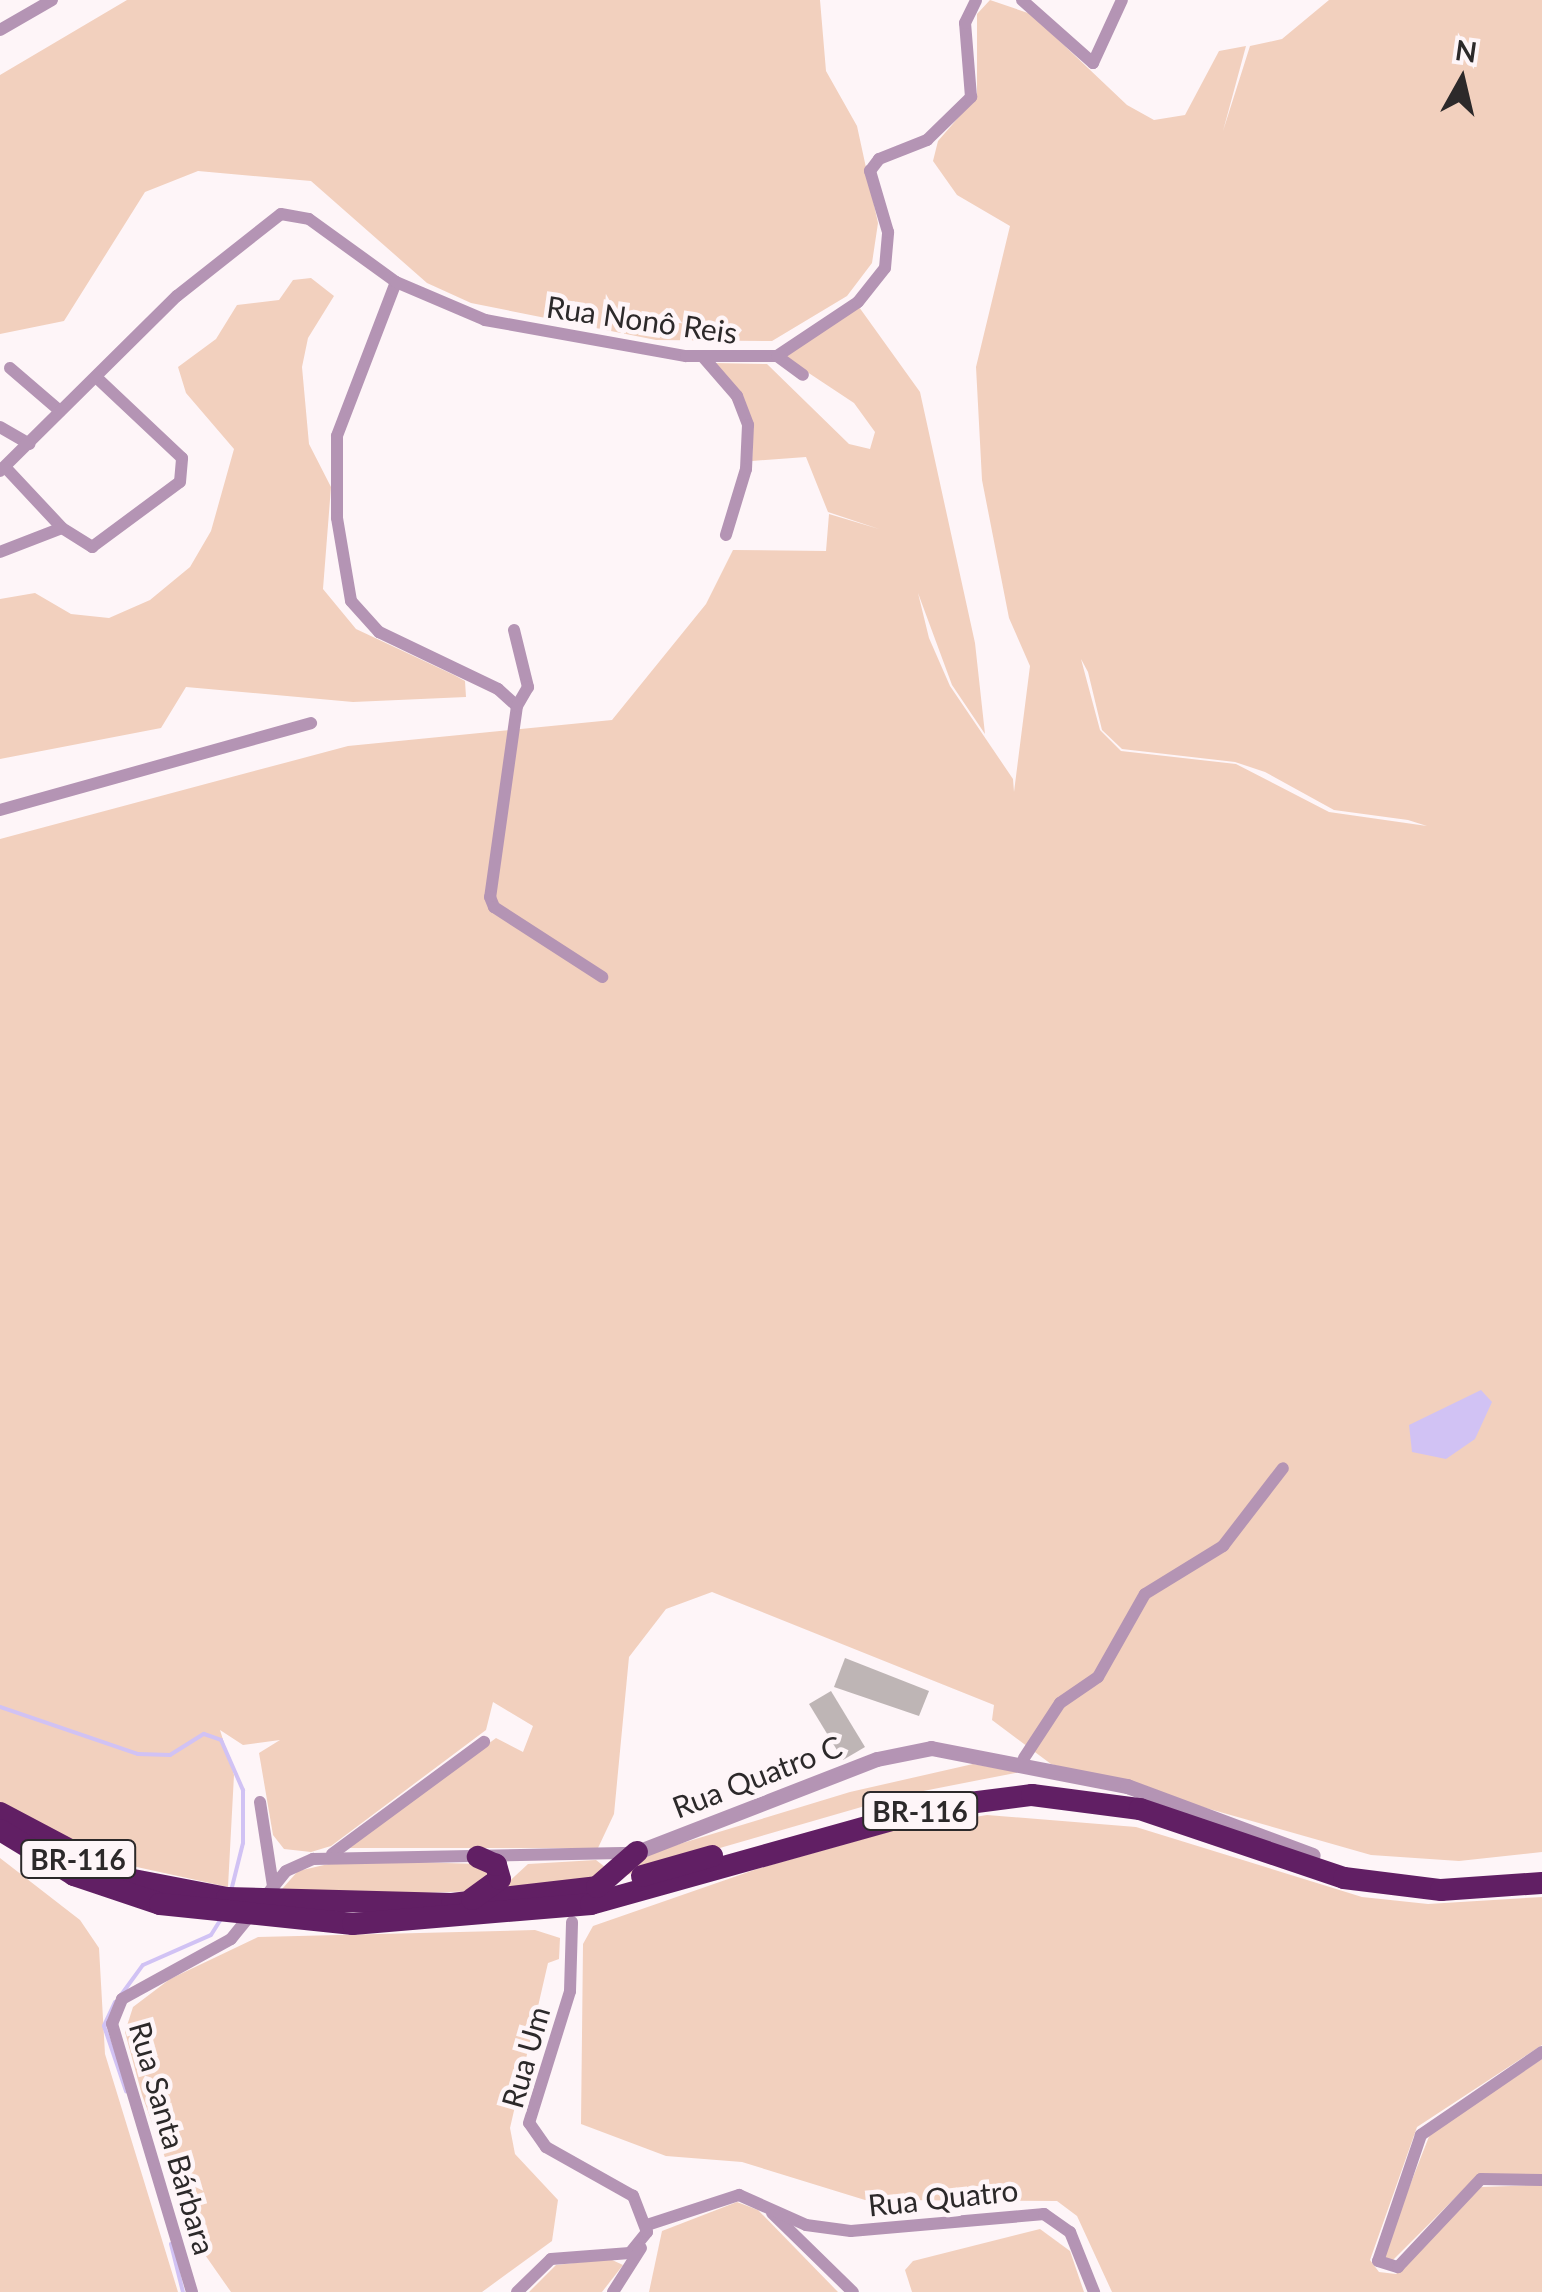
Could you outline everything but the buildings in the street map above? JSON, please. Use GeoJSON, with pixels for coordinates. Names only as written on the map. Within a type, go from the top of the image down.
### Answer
{"type":"FeatureCollection","features":[{"type":"Feature","properties":{"kind":"highway","name":"BR-116"},"geometry":{"type":"LineString","coordinates":[[298,1910],[452,1904],[597,1887],[912,1798],[1018,1782],[1112,1789],[1313,1855],[1452,1877],[1542,1867]]}},
{"type":"Feature","properties":{"kind":"highway","name":"BR-116"},"geometry":{"type":"LineString","coordinates":[[0,1830],[74,1875],[162,1895],[298,1910],[354,1924],[528,1914],[662,1886],[938,1807],[1032,1795],[1140,1809],[1344,1878],[1440,1890],[1542,1883]]}},
{"type":"Feature","properties":{"kind":"highway","name":"BR-116"},"geometry":{"type":"LineString","coordinates":[[0,1813],[87,1864],[162,1895]]}},
{"type":"Feature","properties":{"kind":"highway"},"geometry":{"type":"LineString","coordinates":[[597,1887],[646,1849]]}},
{"type":"Feature","properties":{"kind":"highway"},"geometry":{"type":"LineString","coordinates":[[452,1904],[496,1888],[499,1870],[478,1857]]}},
{"type":"Feature","properties":{"kind":"highway"},"geometry":{"type":"LineString","coordinates":[[528,1914],[572,1922],[662,1886]]}},
{"type":"Feature","properties":{"kind":"street"},"geometry":{"type":"LineString","coordinates":[[0,30],[52,0]]}},
{"type":"Feature","properties":{"kind":"street","name":"Rua Nonô Reis"},"geometry":{"type":"LineString","coordinates":[[2,469],[96,377],[276,215],[309,219],[396,282],[495,322],[704,358],[778,356],[858,302],[885,268],[888,232],[870,171],[879,159],[928,140],[971,98],[965,23],[976,0]]}},
{"type":"Feature","properties":{"kind":"street"},"geometry":{"type":"LineString","coordinates":[[1022,0],[1089,62],[1098,59],[1122,0]]}},
{"type":"Feature","properties":{"kind":"street"},"geometry":{"type":"LineString","coordinates":[[396,282],[337,436],[337,518],[352,600],[379,632],[498,690],[517,706]]}},
{"type":"Feature","properties":{"kind":"street"},"geometry":{"type":"LineString","coordinates":[[778,356],[802,375]]}},
{"type":"Feature","properties":{"kind":"street"},"geometry":{"type":"LineString","coordinates":[[704,358],[737,396],[748,425],[746,469],[726,535]]}},
{"type":"Feature","properties":{"kind":"street"},"geometry":{"type":"LineString","coordinates":[[10,368],[60,411]]}},
{"type":"Feature","properties":{"kind":"street"},"geometry":{"type":"LineString","coordinates":[[2,469],[82,544],[99,546],[187,472],[182,458],[96,377]]}},
{"type":"Feature","properties":{"kind":"street"},"geometry":{"type":"LineString","coordinates":[[0,427],[29,444]]}},
{"type":"Feature","properties":{"kind":"street"},"geometry":{"type":"LineString","coordinates":[[0,552],[62,528]]}},
{"type":"Feature","properties":{"kind":"street"},"geometry":{"type":"LineString","coordinates":[[514,630],[528,687],[517,706],[490,896],[494,907],[602,977]]}},
{"type":"Feature","properties":{"kind":"street"},"geometry":{"type":"LineString","coordinates":[[0,810],[311,723]]}},
{"type":"Feature","properties":{"kind":"street"},"geometry":{"type":"LineString","coordinates":[[1024,1758],[1060,1703],[1098,1677],[1145,1594],[1223,1546],[1283,1468]]}},
{"type":"Feature","properties":{"kind":"street"},"geometry":{"type":"LineString","coordinates":[[332,1854],[484,1742]]}},
{"type":"Feature","properties":{"kind":"street","name":"Rua Quatro C"},"geometry":{"type":"LineString","coordinates":[[122,1999],[238,1933],[293,1866],[332,1854],[478,1857],[646,1849],[876,1759],[932,1748],[1139,1789],[1313,1855]]}},
{"type":"Feature","properties":{"kind":"street"},"geometry":{"type":"LineString","coordinates":[[260,1802],[273,1886]]}},
{"type":"Feature","properties":{"kind":"street","name":"Rua Um"},"geometry":{"type":"LineString","coordinates":[[572,1922],[570,1991],[529,2118],[542,2144],[633,2196],[647,2225]]}},
{"type":"Feature","properties":{"kind":"street","name":"Rua Santa Bárbara"},"geometry":{"type":"LineString","coordinates":[[122,1999],[112,2024],[192,2292]]}},
{"type":"Feature","properties":{"kind":"street"},"geometry":{"type":"LineString","coordinates":[[1542,2052],[1420,2135],[1380,2264],[1398,2267],[1481,2180],[1542,2180]]}},
{"type":"Feature","properties":{"kind":"street"},"geometry":{"type":"LineString","coordinates":[[616,2290],[642,2246],[647,2225],[670,2221],[734,2196],[755,2198],[854,2292]]}},
{"type":"Feature","properties":{"kind":"street","name":"Rua Quatro"},"geometry":{"type":"LineString","coordinates":[[755,2198],[806,2225],[851,2231],[1053,2216],[1070,2232],[1094,2292]]}},
{"type":"Feature","properties":{"kind":"street"},"geometry":{"type":"LineString","coordinates":[[517,2292],[558,2256],[630,2253],[642,2246]]}},
{"type":"Feature","properties":{"kind":"shaded area"},"geometry":{"type":"Polygon","coordinates":[[[127,0],[820,0],[826,71],[857,126],[878,223],[872,263],[847,296],[772,341],[656,340],[471,303],[427,283],[311,181],[198,171],[145,192],[64,321],[0,334],[0,75],[127,0]]]}},
{"type":"Feature","properties":{"kind":"shaded area"},"geometry":{"type":"Polygon","coordinates":[[[990,0],[1031,14],[1127,105],[1154,120],[1185,115],[1219,51],[1246,46],[1223,131],[1250,46],[1282,39],[1329,0],[1542,0],[1542,1852],[1459,1861],[1371,1855],[1051,1764],[992,1720],[994,1705],[712,1592],[666,1609],[629,1657],[614,1814],[598,1848],[349,1848],[496,1738],[523,1752],[533,1726],[493,1702],[486,1730],[331,1846],[311,1852],[284,1849],[273,1835],[259,1753],[280,1740],[243,1745],[220,1730],[234,1775],[228,1887],[114,1862],[0,1804],[0,839],[348,746],[612,720],[706,604],[733,550],[826,551],[829,514],[879,529],[828,512],[806,457],[752,461],[753,440],[713,363],[767,364],[849,444],[870,449],[875,432],[854,403],[783,356],[859,307],[920,392],[975,643],[985,734],[952,685],[918,593],[929,638],[950,686],[1013,779],[1014,792],[1030,666],[1009,618],[982,480],[976,367],[1010,226],[957,195],[933,161],[938,141],[977,96],[977,14],[990,0]],[[1081,659],[1100,730],[1121,751],[1236,764],[1329,812],[1427,826],[1334,810],[1265,772],[1235,762],[1122,749],[1102,730],[1088,672],[1081,659]]]}},
{"type":"Feature","properties":{"kind":"shaded area"},"geometry":{"type":"Polygon","coordinates":[[[311,278],[334,296],[308,338],[302,367],[309,444],[331,487],[323,589],[356,629],[465,681],[466,697],[353,702],[186,687],[161,728],[0,759],[0,599],[35,593],[71,614],[109,618],[150,600],[190,567],[211,531],[234,449],[186,393],[178,367],[216,339],[237,305],[279,300],[293,280],[311,278]]]}},
{"type":"Feature","properties":{"kind":"shaded area"},"geometry":{"type":"Polygon","coordinates":[[[1481,1390],[1492,1402],[1475,1439],[1446,1459],[1412,1452],[1409,1425],[1481,1390]]]}},
{"type":"Feature","properties":{"kind":"shaded area"},"geometry":{"type":"Polygon","coordinates":[[[973,1764],[1020,1772],[903,1795],[616,1878],[653,1852],[850,1792],[973,1764]]]}},
{"type":"Feature","properties":{"kind":"shaded area"},"geometry":{"type":"Polygon","coordinates":[[[987,1815],[1136,1827],[1362,1897],[1428,1904],[1542,1897],[1542,2045],[1417,2127],[1370,2260],[1379,2272],[1396,2274],[1481,2187],[1542,2185],[1542,2292],[1112,2292],[1077,2216],[1057,2201],[865,2200],[742,2162],[666,2156],[581,2124],[583,1944],[593,1926],[757,1869],[895,1830],[987,1815]]]}},
{"type":"Feature","properties":{"kind":"shaded area"},"geometry":{"type":"Polygon","coordinates":[[[0,1858],[80,1920],[99,1948],[105,2054],[178,2292],[0,2292],[0,1858]]]}},
{"type":"Feature","properties":{"kind":"shaded area"},"geometry":{"type":"Polygon","coordinates":[[[346,1860],[479,1864],[488,1872],[478,1891],[274,1898],[298,1871],[346,1860]]]}},
{"type":"Feature","properties":{"kind":"shaded area"},"geometry":{"type":"Polygon","coordinates":[[[596,1860],[605,1867],[594,1879],[500,1890],[528,1864],[596,1860]]]}},
{"type":"Feature","properties":{"kind":"shaded area"},"geometry":{"type":"Polygon","coordinates":[[[535,1930],[560,1938],[559,1959],[548,1963],[510,2128],[515,2154],[558,2200],[552,2241],[482,2292],[231,2292],[196,2242],[142,2095],[125,2032],[133,2007],[170,1979],[258,1937],[535,1930]]]}},
{"type":"Feature","properties":{"kind":"shaded area"},"geometry":{"type":"Polygon","coordinates":[[[1542,2059],[1542,2177],[1469,2184],[1390,2263],[1383,2254],[1430,2134],[1542,2059]]]}},
{"type":"Feature","properties":{"kind":"shaded area"},"geometry":{"type":"Polygon","coordinates":[[[737,2202],[758,2210],[838,2292],[649,2292],[662,2231],[737,2202]]]}},
{"type":"Feature","properties":{"kind":"shaded area"},"geometry":{"type":"Polygon","coordinates":[[[1040,2229],[1070,2251],[1084,2292],[912,2292],[905,2270],[913,2261],[1040,2229]]]}},
{"type":"Feature","properties":{"kind":"shaded area"},"geometry":{"type":"Polygon","coordinates":[[[610,2259],[623,2265],[602,2292],[529,2292],[556,2265],[610,2259]]]}},
{"type":"Feature","properties":{"kind":"waterway"},"geometry":{"type":"LineString","coordinates":[[0,1707],[138,1754],[170,1755],[204,1734],[221,1740],[243,1790],[243,1843],[231,1891]]}},
{"type":"Feature","properties":{"kind":"waterway"},"geometry":{"type":"LineString","coordinates":[[121,1995],[143,1965],[211,1935],[221,1919]]}},
{"type":"Feature","properties":{"kind":"waterway"},"geometry":{"type":"LineString","coordinates":[[115,2002],[104,2026],[126,2091]]}},
{"type":"Feature","properties":{"kind":"waterway"},"geometry":{"type":"LineString","coordinates":[[171,2244],[183,2292]]}}]}
